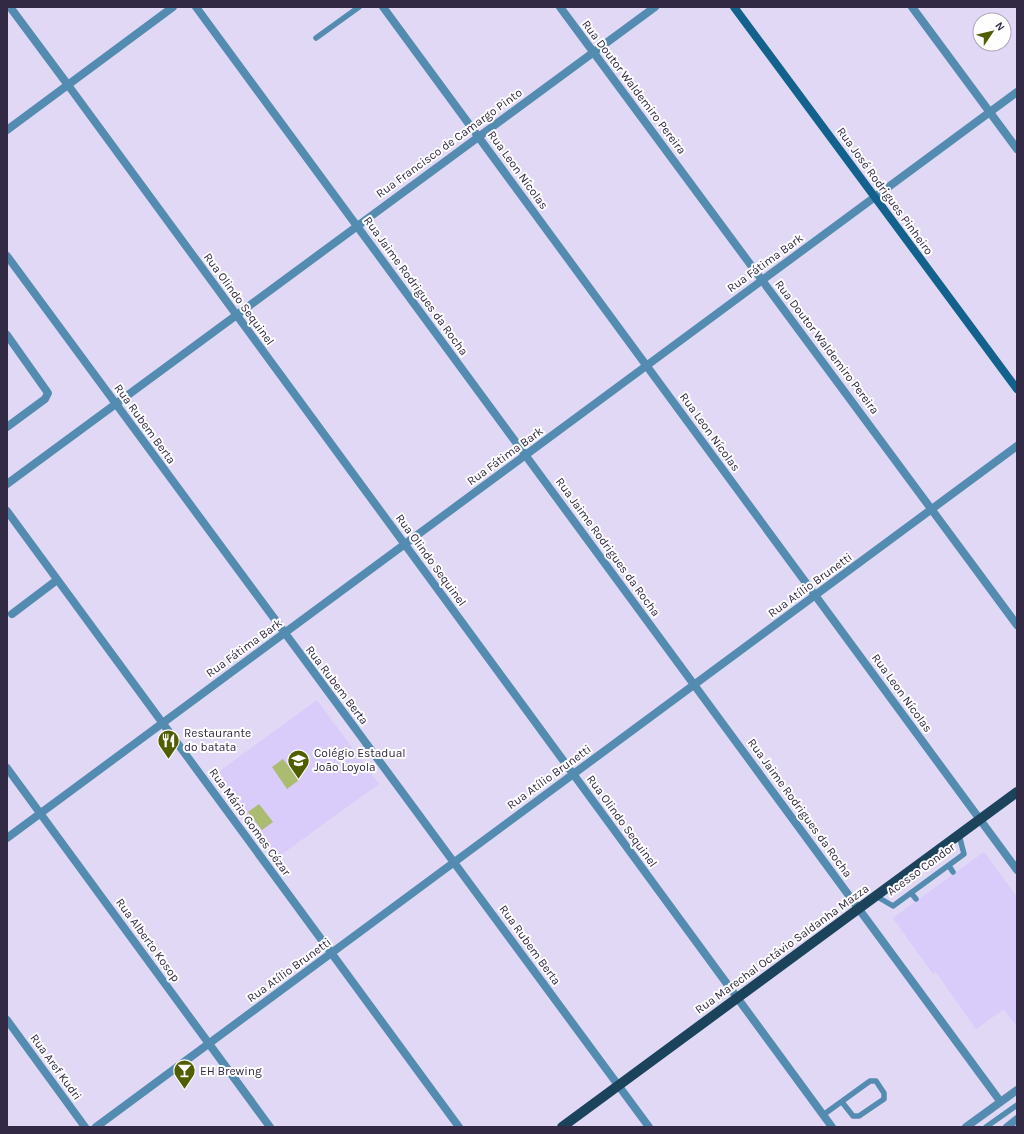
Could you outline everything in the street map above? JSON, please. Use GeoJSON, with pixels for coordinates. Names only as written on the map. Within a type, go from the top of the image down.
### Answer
{"type":"FeatureCollection","features":[{"type":"Feature","properties":{"kind":"main road","name":"Rua José Rodrigues Pinheiro"},"geometry":{"type":"LineString","coordinates":[[734,7],[1017,389]]}},
{"type":"Feature","properties":{"kind":"main road","name":"Rua Marechal Octávio Saldanha Mazza"},"geometry":{"type":"LineString","coordinates":[[562,1127],[1017,792]]}},
{"type":"Feature","properties":{"kind":"street","name":"Rua Olindo Sequinel"},"geometry":{"type":"LineString","coordinates":[[10,7],[832,1127]]}},
{"type":"Feature","properties":{"kind":"street"},"geometry":{"type":"LineString","coordinates":[[7,130],[174,7]]}},
{"type":"Feature","properties":{"kind":"street","name":"Rua Jaime Rodrigues da Rocha"},"geometry":{"type":"LineString","coordinates":[[196,7],[1000,1101]]}},
{"type":"Feature","properties":{"kind":"street","name":"Rua Leon Nícolas"},"geometry":{"type":"LineString","coordinates":[[383,7],[1017,870]]}},
{"type":"Feature","properties":{"kind":"street","name":"Rua Doutor Waldemiro Pereira"},"geometry":{"type":"LineString","coordinates":[[560,7],[1017,624]]}},
{"type":"Feature","properties":{"kind":"street","name":"Rua Francisco de Camargo Pinto"},"geometry":{"type":"LineString","coordinates":[[7,484],[655,7]]}},
{"type":"Feature","properties":{"kind":"street"},"geometry":{"type":"LineString","coordinates":[[912,7],[1017,149]]}},
{"type":"Feature","properties":{"kind":"street","name":"Rua Fátima Bark"},"geometry":{"type":"LineString","coordinates":[[7,838],[1017,92]]}},
{"type":"Feature","properties":{"kind":"street","name":"Rua Rubem Berta"},"geometry":{"type":"LineString","coordinates":[[7,256],[284,634],[649,1127]]}},
{"type":"Feature","properties":{"kind":"street"},"geometry":{"type":"LineString","coordinates":[[7,335],[48,393],[45,399],[7,427]]}},
{"type":"Feature","properties":{"kind":"street","name":"Rua Atílio Brunetti"},"geometry":{"type":"LineString","coordinates":[[96,1127],[1017,446]]}},
{"type":"Feature","properties":{"kind":"street","name":"Rua Mário Gomes Cézar"},"geometry":{"type":"LineString","coordinates":[[7,511],[459,1127]]}},
{"type":"Feature","properties":{"kind":"street"},"geometry":{"type":"LineString","coordinates":[[12,614],[57,580]]}},
{"type":"Feature","properties":{"kind":"street","name":"Rua Alberto Kosop"},"geometry":{"type":"LineString","coordinates":[[7,768],[270,1127]]}},
{"type":"Feature","properties":{"kind":"street","name":"Rua Aref Kudri"},"geometry":{"type":"LineString","coordinates":[[8,1024],[85,1127]]}},
{"type":"Feature","properties":{"kind":"street"},"geometry":{"type":"LineString","coordinates":[[966,1127],[1017,1090]]}},
{"type":"Feature","properties":{"kind":"street"},"geometry":{"type":"LineString","coordinates":[[1007,1127],[1016,1121]]}},
{"type":"Feature","properties":{"kind":"lane"},"geometry":{"type":"LineString","coordinates":[[316,38],[359,7]]}},
{"type":"Feature","properties":{"kind":"lane","name":"Acesso Condor"},"geometry":{"type":"LineString","coordinates":[[876,896],[893,906],[948,866],[964,854],[959,835]]}},
{"type":"Feature","properties":{"kind":"lane"},"geometry":{"type":"LineString","coordinates":[[948,866],[953,872]]}},
{"type":"Feature","properties":{"kind":"lane"},"geometry":{"type":"LineString","coordinates":[[911,893],[916,899]]}},
{"type":"Feature","properties":{"kind":"lane"},"geometry":{"type":"LineString","coordinates":[[823,1115],[870,1082],[876,1081],[884,1093],[884,1099],[859,1116],[853,1116],[842,1102]]}},
{"type":"Feature","properties":{"kind":"lane"},"geometry":{"type":"LineString","coordinates":[[986,1127],[1017,1105]]}},
{"type":"Feature","properties":{"kind":"shaded area","name":"Colégio Estadual João Loyola"},"geometry":{"type":"Polygon","coordinates":[[[317,700],[379,784],[278,857],[217,773],[317,700]]]}},
{"type":"Feature","properties":{"kind":"shaded area"},"geometry":{"type":"Polygon","coordinates":[[[984,852],[1017,897],[1017,1027],[1004,1009],[976,1029],[936,972],[933,974],[893,918],[984,852]]]}},
{"type":"Feature","properties":{"kind":"green space"},"geometry":{"type":"Polygon","coordinates":[[[283,759],[299,780],[287,789],[272,767],[283,759]]]}},
{"type":"Feature","properties":{"kind":"green space"},"geometry":{"type":"Polygon","coordinates":[[[259,804],[273,822],[262,830],[248,812],[259,804]]]}},
{"type":"Feature","properties":{"kind":"place","name":"Restaurante do batata"},"geometry":{"type":"Point","coordinates":[168,760]}},
{"type":"Feature","properties":{"kind":"place","name":"Colégio Estadual João Loyola"},"geometry":{"type":"Point","coordinates":[299,780]}},
{"type":"Feature","properties":{"kind":"place","name":"EH Brewing"},"geometry":{"type":"Point","coordinates":[184,1090]}}]}
